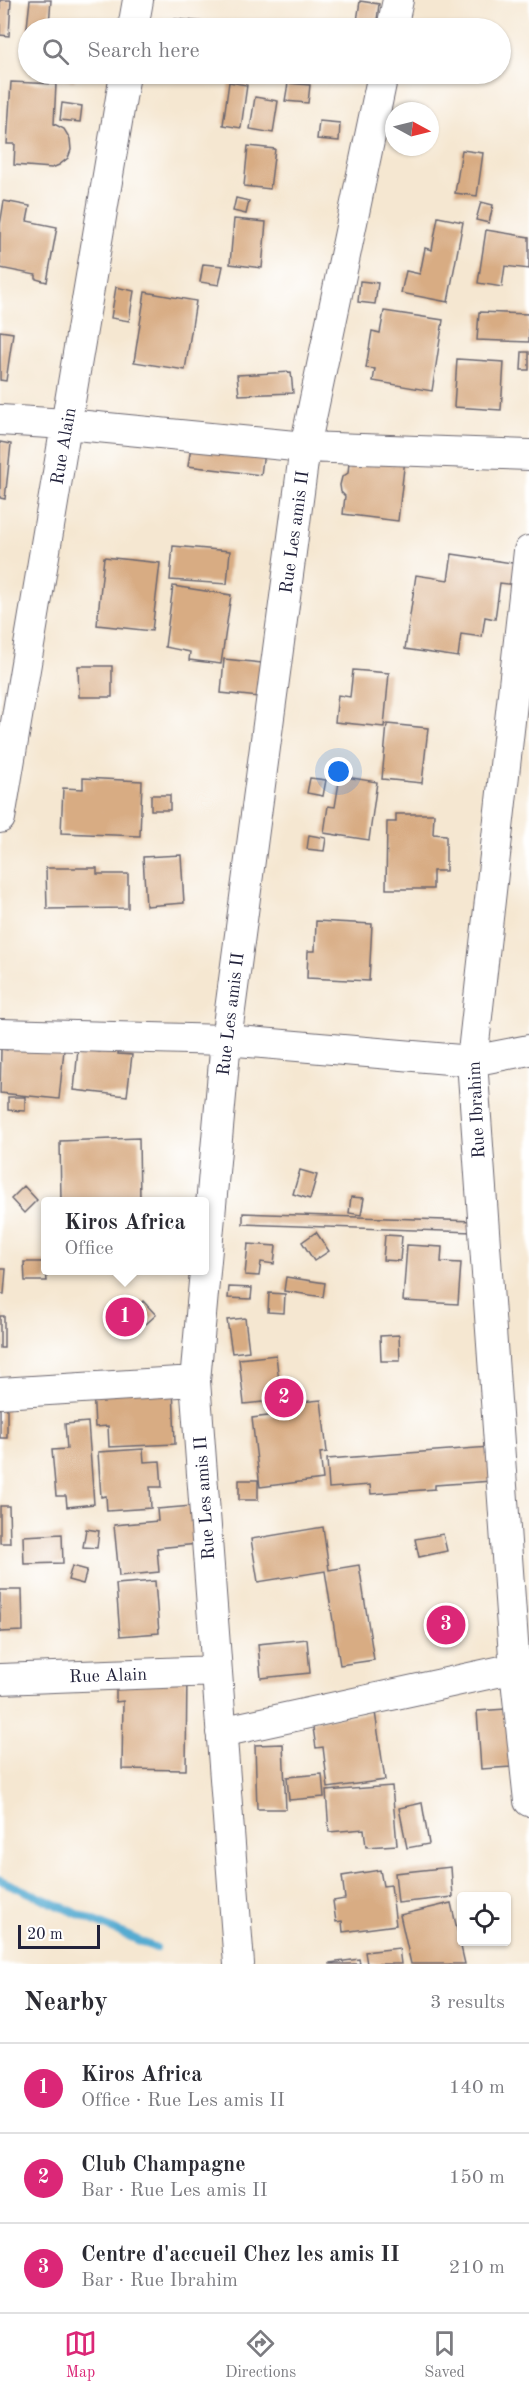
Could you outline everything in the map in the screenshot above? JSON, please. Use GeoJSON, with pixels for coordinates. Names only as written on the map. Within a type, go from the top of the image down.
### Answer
{"type":"FeatureCollection","features":[{"type":"Feature","properties":{"kind":"street"},"geometry":{"type":"LineString","coordinates":[[135,18],[138,0]]}},
{"type":"Feature","properties":{"kind":"street"},"geometry":{"type":"LineString","coordinates":[[394,18],[398,0]]}},
{"type":"Feature","properties":{"kind":"street","name":"Rue Alain"},"geometry":{"type":"LineString","coordinates":[[0,818],[123,84]]}},
{"type":"Feature","properties":{"kind":"street","name":"Rue Les amis II"},"geometry":{"type":"LineString","coordinates":[[209,1227],[226,1040],[305,447],[381,84]]}},
{"type":"Feature","properties":{"kind":"street"},"geometry":{"type":"LineString","coordinates":[[0,420],[66,424],[305,447],[529,455]]}},
{"type":"Feature","properties":{"kind":"street","name":"Rue Ibrahim"},"geometry":{"type":"LineString","coordinates":[[529,551],[472,1061],[522,1667],[529,1801]]}},
{"type":"Feature","properties":{"kind":"street"},"geometry":{"type":"LineString","coordinates":[[0,1034],[226,1040],[472,1061],[529,1050]]}},
{"type":"Feature","properties":{"kind":"street","name":"Rue Les amis II"},"geometry":{"type":"LineString","coordinates":[[205,1275],[195,1381],[238,1964]]}},
{"type":"Feature","properties":{"kind":"street"},"geometry":{"type":"LineString","coordinates":[[0,1393],[195,1381]]}},
{"type":"Feature","properties":{"kind":"street"},"geometry":{"type":"LineString","coordinates":[[221,1732],[522,1667]]}},
{"type":"Feature","properties":{"kind":"street","name":"Rue Alain"},"geometry":{"type":"LineString","coordinates":[[0,1679],[216,1671]]}},
{"type":"Feature","properties":{"kind":"building"},"geometry":{"type":"Polygon","coordinates":[[[0,0],[11,0],[9,36],[0,35],[0,0]]]}},
{"type":"Feature","properties":{"kind":"building"},"geometry":{"type":"Polygon","coordinates":[[[30,0],[51,0],[50,18],[28,18],[30,0]]]}},
{"type":"Feature","properties":{"kind":"building"},"geometry":{"type":"Polygon","coordinates":[[[360,1],[379,4],[377,18],[357,18],[360,1]]]}},
{"type":"Feature","properties":{"kind":"building"},"geometry":{"type":"Polygon","coordinates":[[[11,82],[56,84],[54,124],[64,129],[70,139],[71,150],[68,158],[52,168],[14,165],[15,144],[7,144],[11,82]]]}},
{"type":"Feature","properties":{"kind":"building"},"geometry":{"type":"Polygon","coordinates":[[[229,84],[247,85],[241,128],[223,125],[229,84]]]}},
{"type":"Feature","properties":{"kind":"building"},"geometry":{"type":"Polygon","coordinates":[[[288,84],[310,85],[308,103],[285,101],[288,84]]]}},
{"type":"Feature","properties":{"kind":"building"},"geometry":{"type":"Polygon","coordinates":[[[255,97],[278,101],[273,133],[250,129],[255,97]]]}},
{"type":"Feature","properties":{"kind":"building"},"geometry":{"type":"Polygon","coordinates":[[[62,103],[82,106],[80,122],[60,120],[62,103]]]}},
{"type":"Feature","properties":{"kind":"building"},"geometry":{"type":"Polygon","coordinates":[[[319,121],[340,123],[339,141],[317,139],[319,121]]]}},
{"type":"Feature","properties":{"kind":"building"},"geometry":{"type":"Polygon","coordinates":[[[248,146],[275,149],[270,189],[244,186],[248,146]]]}},
{"type":"Feature","properties":{"kind":"building"},"geometry":{"type":"Polygon","coordinates":[[[462,150],[483,153],[477,196],[455,193],[462,150]]]}},
{"type":"Feature","properties":{"kind":"building"},"geometry":{"type":"Polygon","coordinates":[[[236,198],[249,201],[246,214],[233,211],[236,198]]]}},
{"type":"Feature","properties":{"kind":"building"},"geometry":{"type":"Polygon","coordinates":[[[4,201],[30,206],[27,221],[57,227],[47,282],[36,279],[36,275],[0,268],[0,225],[4,201]]]}},
{"type":"Feature","properties":{"kind":"building"},"geometry":{"type":"Polygon","coordinates":[[[481,202],[493,205],[489,223],[476,220],[481,202]]]}},
{"type":"Feature","properties":{"kind":"building"},"geometry":{"type":"Polygon","coordinates":[[[438,217],[463,222],[448,302],[401,293],[406,271],[420,274],[425,248],[432,250],[438,217]]]}},
{"type":"Feature","properties":{"kind":"building"},"geometry":{"type":"Polygon","coordinates":[[[234,219],[266,222],[262,268],[230,264],[234,219]]]}},
{"type":"Feature","properties":{"kind":"building"},"geometry":{"type":"Polygon","coordinates":[[[486,230],[529,237],[529,269],[505,266],[502,287],[478,283],[486,230]]]}},
{"type":"Feature","properties":{"kind":"building"},"geometry":{"type":"Polygon","coordinates":[[[203,264],[223,266],[219,285],[200,282],[203,264]]]}},
{"type":"Feature","properties":{"kind":"building"},"geometry":{"type":"Polygon","coordinates":[[[360,281],[378,283],[375,304],[358,302],[360,281]]]}},
{"type":"Feature","properties":{"kind":"building"},"geometry":{"type":"Polygon","coordinates":[[[116,287],[134,291],[129,321],[111,318],[116,287]]]}},
{"type":"Feature","properties":{"kind":"building"},"geometry":{"type":"Polygon","coordinates":[[[145,292],[196,301],[185,370],[134,362],[145,292]]]}},
{"type":"Feature","properties":{"kind":"building"},"geometry":{"type":"Polygon","coordinates":[[[384,311],[443,320],[432,391],[373,381],[375,369],[366,368],[372,331],[380,333],[384,311]]]}},
{"type":"Feature","properties":{"kind":"building"},"geometry":{"type":"Polygon","coordinates":[[[479,312],[529,314],[529,342],[477,340],[479,312]]]}},
{"type":"Feature","properties":{"kind":"building"},"geometry":{"type":"Polygon","coordinates":[[[0,331],[13,333],[6,381],[0,380],[0,331]]]}},
{"type":"Feature","properties":{"kind":"building"},"geometry":{"type":"Polygon","coordinates":[[[522,352],[529,352],[529,370],[521,370],[522,352]]]}},
{"type":"Feature","properties":{"kind":"building"},"geometry":{"type":"Polygon","coordinates":[[[457,359],[504,362],[501,410],[454,407],[457,359]]]}},
{"type":"Feature","properties":{"kind":"building"},"geometry":{"type":"Polygon","coordinates":[[[291,372],[293,393],[239,395],[237,375],[291,372]]]}},
{"type":"Feature","properties":{"kind":"building"},"geometry":{"type":"Polygon","coordinates":[[[193,434],[265,444],[261,475],[188,466],[193,434]]]}},
{"type":"Feature","properties":{"kind":"building"},"geometry":{"type":"Polygon","coordinates":[[[0,442],[11,444],[5,499],[0,498],[0,442]]]}},
{"type":"Feature","properties":{"kind":"building"},"geometry":{"type":"Polygon","coordinates":[[[350,452],[405,459],[398,521],[343,514],[345,496],[341,492],[340,485],[342,477],[348,473],[350,452]]]}},
{"type":"Feature","properties":{"kind":"building"},"geometry":{"type":"Polygon","coordinates":[[[173,546],[230,551],[227,584],[170,580],[173,546]]]}},
{"type":"Feature","properties":{"kind":"building"},"geometry":{"type":"Polygon","coordinates":[[[452,554],[519,564],[516,585],[500,583],[495,619],[485,617],[482,637],[461,634],[458,657],[405,649],[416,575],[448,580],[452,554]]]}},
{"type":"Feature","properties":{"kind":"building"},"geometry":{"type":"Polygon","coordinates":[[[104,557],[160,563],[152,631],[97,625],[104,557]]]}},
{"type":"Feature","properties":{"kind":"building"},"geometry":{"type":"Polygon","coordinates":[[[173,586],[231,595],[221,664],[189,660],[190,652],[165,647],[173,586]]]}},
{"type":"Feature","properties":{"kind":"building"},"geometry":{"type":"Polygon","coordinates":[[[224,659],[262,663],[259,697],[221,693],[224,659]]]}},
{"type":"Feature","properties":{"kind":"building"},"geometry":{"type":"Polygon","coordinates":[[[78,666],[112,666],[112,697],[79,697],[78,666]]]}},
{"type":"Feature","properties":{"kind":"building"},"geometry":{"type":"Polygon","coordinates":[[[353,670],[389,673],[384,727],[335,722],[338,695],[350,697],[353,670]]]}},
{"type":"Feature","properties":{"kind":"building"},"geometry":{"type":"Polygon","coordinates":[[[387,724],[428,728],[422,783],[382,779],[387,724]]]}},
{"type":"Feature","properties":{"kind":"building"},"geometry":{"type":"Polygon","coordinates":[[[340,776],[377,782],[369,840],[324,833],[328,806],[335,807],[340,776]]]}},
{"type":"Feature","properties":{"kind":"building"},"geometry":{"type":"Polygon","coordinates":[[[83,778],[142,781],[140,836],[61,833],[63,788],[83,789],[83,778]]]}},
{"type":"Feature","properties":{"kind":"building"},"geometry":{"type":"Polygon","coordinates":[[[310,778],[326,780],[323,796],[307,793],[310,778]]]}},
{"type":"Feature","properties":{"kind":"building"},"geometry":{"type":"Polygon","coordinates":[[[151,795],[170,795],[170,810],[151,810],[151,795]]]}},
{"type":"Feature","properties":{"kind":"building"},"geometry":{"type":"Polygon","coordinates":[[[396,814],[434,814],[433,834],[446,835],[446,871],[433,871],[433,889],[386,889],[387,822],[396,822],[396,814]]]}},
{"type":"Feature","properties":{"kind":"building"},"geometry":{"type":"Polygon","coordinates":[[[309,835],[326,838],[324,851],[307,849],[309,835]]]}},
{"type":"Feature","properties":{"kind":"building"},"geometry":{"type":"Polygon","coordinates":[[[181,855],[184,903],[146,906],[143,857],[181,855]]]}},
{"type":"Feature","properties":{"kind":"building"},"geometry":{"type":"Polygon","coordinates":[[[46,868],[97,868],[97,874],[128,874],[128,908],[47,909],[46,868]]]}},
{"type":"Feature","properties":{"kind":"building"},"geometry":{"type":"Polygon","coordinates":[[[316,921],[372,924],[369,981],[307,978],[308,951],[315,951],[316,921]]]}},
{"type":"Feature","properties":{"kind":"building"},"geometry":{"type":"Polygon","coordinates":[[[8,1040],[65,1040],[59,1099],[0,1093],[1,1049],[7,1050],[8,1040]]]}},
{"type":"Feature","properties":{"kind":"building"},"geometry":{"type":"Polygon","coordinates":[[[101,1042],[119,1044],[118,1054],[132,1055],[127,1096],[74,1090],[78,1049],[100,1052],[101,1042]]]}},
{"type":"Feature","properties":{"kind":"building"},"geometry":{"type":"Polygon","coordinates":[[[8,1097],[25,1097],[25,1111],[8,1110],[8,1097]]]}},
{"type":"Feature","properties":{"kind":"building"},"geometry":{"type":"Polygon","coordinates":[[[139,1138],[140,1197],[61,1197],[60,1141],[139,1138]]]}},
{"type":"Feature","properties":{"kind":"building"},"geometry":{"type":"Polygon","coordinates":[[[300,1170],[317,1175],[310,1199],[293,1194],[300,1170]]]}},
{"type":"Feature","properties":{"kind":"building"},"geometry":{"type":"Polygon","coordinates":[[[24,1186],[37,1200],[24,1213],[11,1199],[24,1186]]]}},
{"type":"Feature","properties":{"kind":"building"},"geometry":{"type":"Polygon","coordinates":[[[351,1197],[364,1198],[361,1215],[349,1213],[351,1197]]]}},
{"type":"Feature","properties":{"kind":"building"},"geometry":{"type":"Polygon","coordinates":[[[243,1213],[474,1221],[473,1232],[243,1224],[243,1213]]]}},
{"type":"Feature","properties":{"kind":"building"},"geometry":{"type":"Polygon","coordinates":[[[316,1232],[329,1251],[314,1261],[302,1242],[316,1232]]]}},
{"type":"Feature","properties":{"kind":"building"},"geometry":{"type":"Polygon","coordinates":[[[385,1235],[402,1236],[400,1261],[383,1260],[385,1235]]]}},
{"type":"Feature","properties":{"kind":"building"},"geometry":{"type":"Polygon","coordinates":[[[248,1244],[276,1246],[274,1264],[261,1262],[259,1276],[245,1275],[248,1244]]]}},
{"type":"Feature","properties":{"kind":"building"},"geometry":{"type":"Polygon","coordinates":[[[407,1245],[442,1247],[441,1262],[461,1263],[458,1304],[403,1301],[407,1245]]]}},
{"type":"Feature","properties":{"kind":"building"},"geometry":{"type":"Polygon","coordinates":[[[24,1262],[41,1262],[41,1275],[46,1275],[47,1281],[25,1281],[24,1262]]]}},
{"type":"Feature","properties":{"kind":"building"},"geometry":{"type":"Polygon","coordinates":[[[0,1269],[6,1269],[4,1294],[0,1294],[0,1269]]]}},
{"type":"Feature","properties":{"kind":"building"},"geometry":{"type":"Polygon","coordinates":[[[286,1277],[325,1283],[323,1297],[284,1291],[286,1277]]]}},
{"type":"Feature","properties":{"kind":"building"},"geometry":{"type":"Polygon","coordinates":[[[229,1287],[252,1288],[251,1299],[228,1298],[229,1287]]]}},
{"type":"Feature","properties":{"kind":"building"},"geometry":{"type":"Polygon","coordinates":[[[269,1293],[285,1294],[284,1313],[268,1312],[269,1293]]]}},
{"type":"Feature","properties":{"kind":"building"},"geometry":{"type":"Polygon","coordinates":[[[143,1301],[156,1315],[146,1324],[133,1310],[143,1301]]]}},
{"type":"Feature","properties":{"kind":"building"},"geometry":{"type":"Polygon","coordinates":[[[0,1316],[4,1316],[4,1348],[0,1348],[0,1316]]]}},
{"type":"Feature","properties":{"kind":"building"},"geometry":{"type":"Polygon","coordinates":[[[245,1318],[249,1351],[232,1353],[227,1320],[245,1318]]]}},
{"type":"Feature","properties":{"kind":"building"},"geometry":{"type":"Polygon","coordinates":[[[399,1335],[400,1361],[381,1361],[380,1336],[399,1335]]]}},
{"type":"Feature","properties":{"kind":"building"},"geometry":{"type":"Polygon","coordinates":[[[276,1355],[281,1400],[244,1404],[239,1359],[276,1355]]]}},
{"type":"Feature","properties":{"kind":"building"},"geometry":{"type":"Polygon","coordinates":[[[173,1385],[175,1444],[109,1447],[108,1426],[95,1427],[93,1388],[173,1385]]]}},
{"type":"Feature","properties":{"kind":"building"},"geometry":{"type":"Polygon","coordinates":[[[0,1395],[7,1395],[7,1438],[0,1438],[0,1395]]]}},
{"type":"Feature","properties":{"kind":"building"},"geometry":{"type":"Polygon","coordinates":[[[321,1400],[327,1452],[320,1453],[323,1479],[260,1487],[252,1418],[292,1413],[291,1403],[321,1400]]]}},
{"type":"Feature","properties":{"kind":"building"},"geometry":{"type":"Polygon","coordinates":[[[88,1422],[94,1504],[67,1507],[66,1496],[56,1496],[52,1450],[67,1449],[65,1424],[88,1422]]]}},
{"type":"Feature","properties":{"kind":"building"},"geometry":{"type":"Polygon","coordinates":[[[490,1447],[492,1481],[435,1485],[435,1489],[371,1494],[370,1485],[329,1488],[327,1459],[490,1447]]]}},
{"type":"Feature","properties":{"kind":"building"},"geometry":{"type":"Polygon","coordinates":[[[143,1449],[144,1462],[160,1461],[162,1487],[150,1487],[151,1508],[107,1511],[106,1496],[101,1497],[98,1452],[143,1449]]]}},
{"type":"Feature","properties":{"kind":"building"},"geometry":{"type":"Polygon","coordinates":[[[239,1480],[258,1480],[258,1500],[239,1500],[239,1480]]]}},
{"type":"Feature","properties":{"kind":"building"},"geometry":{"type":"Polygon","coordinates":[[[204,1505],[208,1543],[157,1548],[159,1572],[119,1576],[114,1525],[158,1521],[157,1509],[204,1505]]]}},
{"type":"Feature","properties":{"kind":"building"},"geometry":{"type":"Polygon","coordinates":[[[0,1506],[9,1506],[10,1543],[0,1543],[0,1506]]]}},
{"type":"Feature","properties":{"kind":"building"},"geometry":{"type":"Polygon","coordinates":[[[323,1527],[329,1570],[359,1565],[374,1660],[340,1665],[325,1571],[258,1582],[251,1539],[323,1527]]]}},
{"type":"Feature","properties":{"kind":"building"},"geometry":{"type":"Polygon","coordinates":[[[86,1529],[99,1531],[97,1548],[83,1547],[86,1529]]]}},
{"type":"Feature","properties":{"kind":"building"},"geometry":{"type":"Polygon","coordinates":[[[62,1534],[63,1563],[24,1564],[23,1536],[62,1534]]]}},
{"type":"Feature","properties":{"kind":"building"},"geometry":{"type":"Polygon","coordinates":[[[443,1534],[447,1551],[419,1557],[415,1539],[443,1534]]]}},
{"type":"Feature","properties":{"kind":"building"},"geometry":{"type":"Polygon","coordinates":[[[72,1566],[87,1570],[83,1584],[68,1580],[72,1566]]]}},
{"type":"Feature","properties":{"kind":"building"},"geometry":{"type":"Polygon","coordinates":[[[155,1581],[159,1633],[120,1636],[116,1584],[155,1581]]]}},
{"type":"Feature","properties":{"kind":"building"},"geometry":{"type":"Polygon","coordinates":[[[0,1590],[22,1590],[23,1631],[0,1632],[0,1590]]]}},
{"type":"Feature","properties":{"kind":"building"},"geometry":{"type":"Polygon","coordinates":[[[307,1639],[310,1673],[261,1678],[258,1644],[307,1639]]]}},
{"type":"Feature","properties":{"kind":"building"},"geometry":{"type":"Polygon","coordinates":[[[116,1670],[187,1671],[186,1770],[122,1769],[123,1701],[116,1702],[116,1670]]]}},
{"type":"Feature","properties":{"kind":"building"},"geometry":{"type":"Polygon","coordinates":[[[506,1709],[511,1767],[481,1769],[477,1711],[506,1709]]]}},
{"type":"Feature","properties":{"kind":"building"},"geometry":{"type":"Polygon","coordinates":[[[375,1712],[385,1780],[328,1788],[323,1747],[316,1748],[312,1721],[375,1712]]]}},
{"type":"Feature","properties":{"kind":"building"},"geometry":{"type":"Polygon","coordinates":[[[283,1744],[286,1809],[257,1809],[255,1745],[283,1744]]]}},
{"type":"Feature","properties":{"kind":"building"},"geometry":{"type":"Polygon","coordinates":[[[322,1774],[324,1797],[289,1800],[287,1777],[322,1774]]]}},
{"type":"Feature","properties":{"kind":"building"},"geometry":{"type":"Polygon","coordinates":[[[392,1786],[397,1845],[366,1847],[364,1829],[329,1832],[326,1791],[392,1786]]]}},
{"type":"Feature","properties":{"kind":"building"},"geometry":{"type":"Polygon","coordinates":[[[422,1803],[429,1844],[407,1848],[399,1808],[422,1803]]]}},
{"type":"Feature","properties":{"kind":"building"},"geometry":{"type":"Polygon","coordinates":[[[451,1867],[453,1897],[398,1903],[395,1873],[451,1867]]]}},
{"type":"Feature","properties":{"kind":"building"},"geometry":{"type":"Polygon","coordinates":[[[380,1870],[383,1886],[391,1885],[396,1925],[343,1932],[342,1921],[336,1922],[333,1901],[345,1899],[342,1876],[380,1870]]]}},
{"type":"Feature","properties":{"kind":"building"},"geometry":{"type":"Polygon","coordinates":[[[451,1903],[457,1929],[457,1946],[461,1946],[465,1964],[411,1964],[400,1915],[451,1903]]]}},
{"type":"Feature","properties":{"kind":"building"},"geometry":{"type":"Polygon","coordinates":[[[399,1948],[401,1964],[367,1964],[365,1952],[399,1948]]]}},
{"type":"Feature","properties":{"kind":"building"},"geometry":{"type":"Polygon","coordinates":[[[359,1959],[360,1964],[330,1964],[330,1963],[359,1959]]]}},
{"type":"Feature","properties":{"kind":"waterway"},"geometry":{"type":"LineString","coordinates":[[0,1880],[156,1948]]}},
{"type":"Feature","properties":{"kind":"place","name":"Kiros Africa"},"geometry":{"type":"Point","coordinates":[125,1317]}},
{"type":"Feature","properties":{"kind":"place","name":"Club Champagne"},"geometry":{"type":"Point","coordinates":[284,1398]}},
{"type":"Feature","properties":{"kind":"place","name":"Centre d'accueil Chez les amis II"},"geometry":{"type":"Point","coordinates":[446,1625]}}]}
